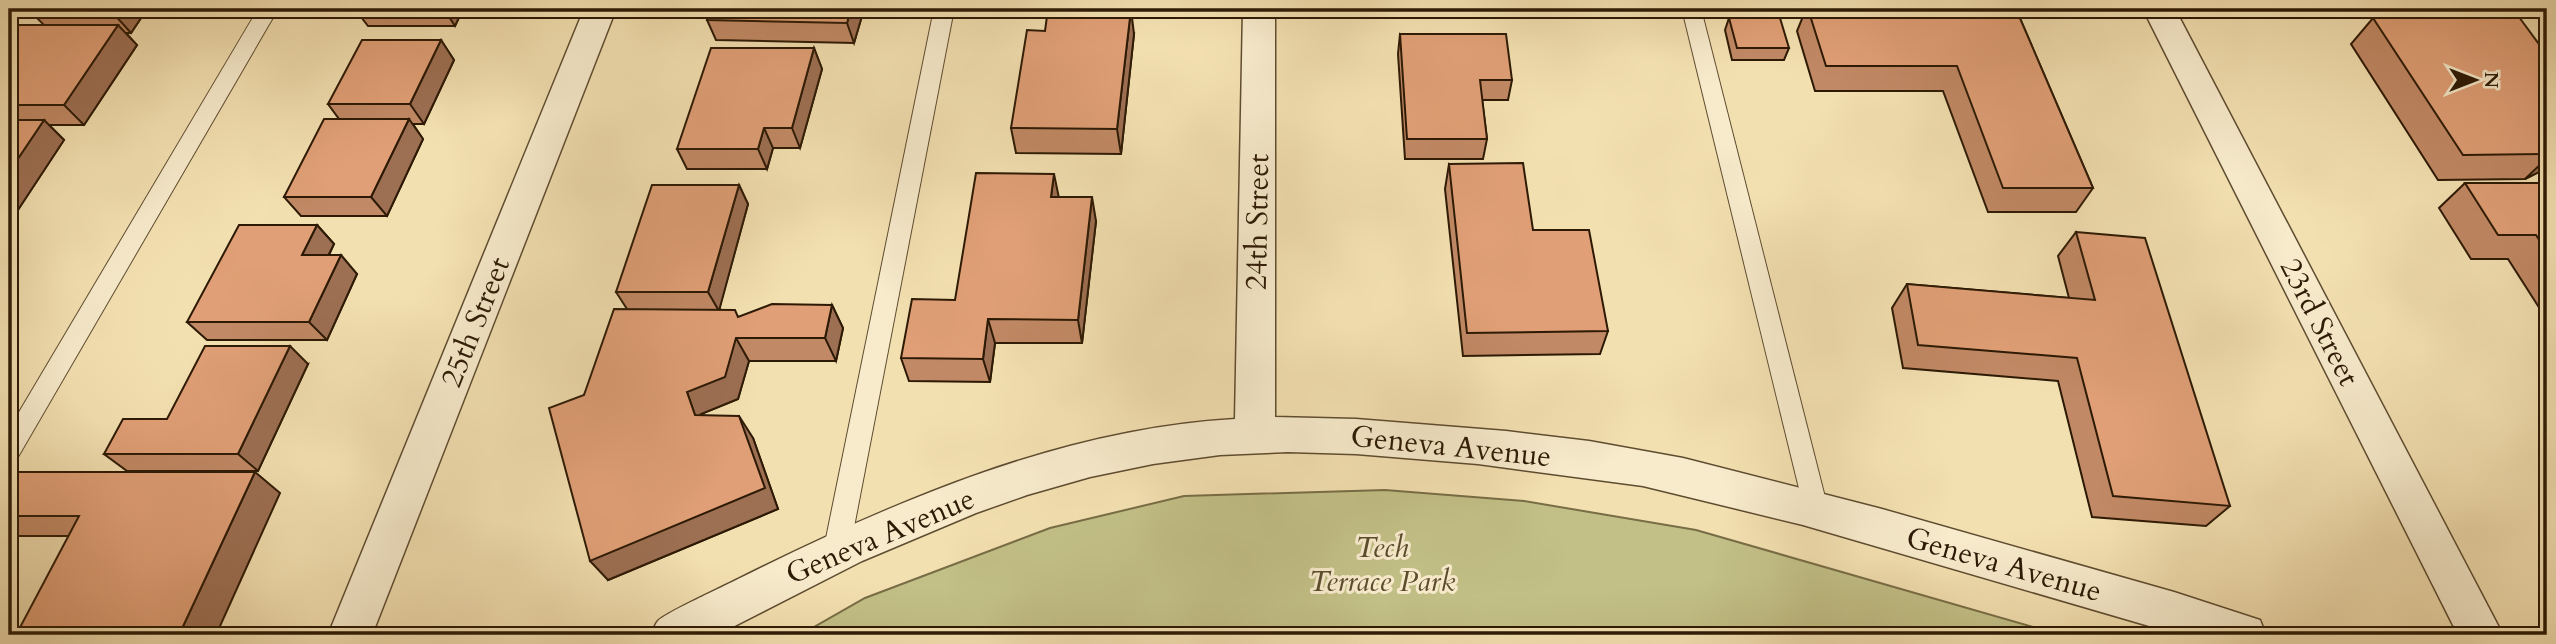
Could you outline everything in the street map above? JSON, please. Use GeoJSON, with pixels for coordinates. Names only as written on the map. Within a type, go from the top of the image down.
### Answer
{"type":"FeatureCollection","features":[{"type":"Feature","properties":{"kind":"street","name":"25th Street"},"geometry":{"type":"LineString","coordinates":[[350,635],[600,9]]}},
{"type":"Feature","properties":{"kind":"street","name":"24th Street"},"geometry":{"type":"LineString","coordinates":[[1255,436],[1259,9]]}},
{"type":"Feature","properties":{"kind":"street","name":"23rd Street"},"geometry":{"type":"LineString","coordinates":[[2159,9],[2481,635]]}},
{"type":"Feature","properties":{"kind":"street","name":"Geneva Avenue"},"geometry":{"type":"LineString","coordinates":[[674,635],[800,569],[949,503],[1049,470],[1154,445],[1255,436],[1346,434],[1487,447],[1643,468],[1816,509],[2244,635]]}},
{"type":"Feature","properties":{"kind":"lane"},"geometry":{"type":"LineString","coordinates":[[9,450],[268,9]]}},
{"type":"Feature","properties":{"kind":"lane"},"geometry":{"type":"LineString","coordinates":[[836,553],[944,9]]}},
{"type":"Feature","properties":{"kind":"lane"},"geometry":{"type":"LineString","coordinates":[[1691,9],[1816,509]]}},
{"type":"Feature","properties":{"kind":"green space","name":"Tech Terrace Park"},"geometry":{"type":"Polygon","coordinates":[[[1385,490],[1524,501],[1696,530],[2061,635],[800,635],[865,598],[1050,528],[1184,496],[1385,490]]]}},
{"type":"Feature","properties":{"kind":"building"},"geometry":{"type":"Polygon","coordinates":[[[35,9],[116,9],[113,13],[32,13],[35,9]]]}},
{"type":"Feature","properties":{"kind":"building"},"geometry":{"type":"Polygon","coordinates":[[[711,9],[851,9],[847,23],[707,20],[711,9]]]}},
{"type":"Feature","properties":{"kind":"building"},"geometry":{"type":"Polygon","coordinates":[[[1048,9],[1131,9],[1117,129],[1011,128],[1027,30],[1045,31],[1048,9]]]}},
{"type":"Feature","properties":{"kind":"building"},"geometry":{"type":"Polygon","coordinates":[[[1808,9],[2016,9],[2093,188],[2003,188],[1957,66],[1826,66],[1808,9]]]}},
{"type":"Feature","properties":{"kind":"building"},"geometry":{"type":"Polygon","coordinates":[[[2519,17],[2547,55],[2547,154],[2463,155],[2373,18],[2519,17]]]}},
{"type":"Feature","properties":{"kind":"building"},"geometry":{"type":"Polygon","coordinates":[[[1729,18],[1780,18],[1789,48],[1737,48],[1729,18]]]}},
{"type":"Feature","properties":{"kind":"building"},"geometry":{"type":"Polygon","coordinates":[[[18,25],[118,25],[64,105],[9,105],[9,38],[18,25]]]}},
{"type":"Feature","properties":{"kind":"building"},"geometry":{"type":"Polygon","coordinates":[[[1400,34],[1506,34],[1512,80],[1480,80],[1487,139],[1407,139],[1400,34]]]}},
{"type":"Feature","properties":{"kind":"building"},"geometry":{"type":"Polygon","coordinates":[[[362,40],[441,40],[410,104],[328,104],[362,40]]]}},
{"type":"Feature","properties":{"kind":"building"},"geometry":{"type":"Polygon","coordinates":[[[711,48],[814,48],[792,128],[764,128],[758,149],[677,149],[711,48]]]}},
{"type":"Feature","properties":{"kind":"building"},"geometry":{"type":"Polygon","coordinates":[[[324,119],[409,119],[371,197],[284,197],[324,119]]]}},
{"type":"Feature","properties":{"kind":"building"},"geometry":{"type":"Polygon","coordinates":[[[9,120],[44,120],[9,172],[9,120]]]}},
{"type":"Feature","properties":{"kind":"building"},"geometry":{"type":"Polygon","coordinates":[[[1523,163],[1533,230],[1589,230],[1608,331],[1467,333],[1449,164],[1523,163]]]}},
{"type":"Feature","properties":{"kind":"building"},"geometry":{"type":"Polygon","coordinates":[[[976,173],[1054,174],[1051,197],[1092,197],[1078,320],[988,319],[983,359],[901,358],[912,299],[955,300],[976,173]]]}},
{"type":"Feature","properties":{"kind":"building"},"geometry":{"type":"Polygon","coordinates":[[[2465,183],[2547,183],[2547,252],[2536,235],[2498,235],[2465,183]]]}},
{"type":"Feature","properties":{"kind":"building"},"geometry":{"type":"Polygon","coordinates":[[[652,185],[739,185],[708,292],[616,292],[652,185]]]}},
{"type":"Feature","properties":{"kind":"building"},"geometry":{"type":"Polygon","coordinates":[[[239,225],[317,225],[302,255],[341,255],[309,322],[187,322],[239,225]]]}},
{"type":"Feature","properties":{"kind":"building"},"geometry":{"type":"Polygon","coordinates":[[[2076,232],[2145,238],[2230,506],[2113,496],[2077,358],[1918,345],[1907,284],[2095,300],[2076,232]]]}},
{"type":"Feature","properties":{"kind":"building"},"geometry":{"type":"Polygon","coordinates":[[[772,304],[832,305],[825,338],[736,338],[725,377],[687,392],[695,415],[739,416],[765,488],[590,561],[549,408],[584,395],[614,309],[735,310],[738,317],[772,304]]]}},
{"type":"Feature","properties":{"kind":"building"},"geometry":{"type":"Polygon","coordinates":[[[205,346],[290,346],[238,454],[104,454],[123,419],[167,419],[205,346]]]}},
{"type":"Feature","properties":{"kind":"building"},"geometry":{"type":"Polygon","coordinates":[[[9,472],[255,472],[179,635],[16,635],[79,516],[9,516],[9,472]]]}}]}
